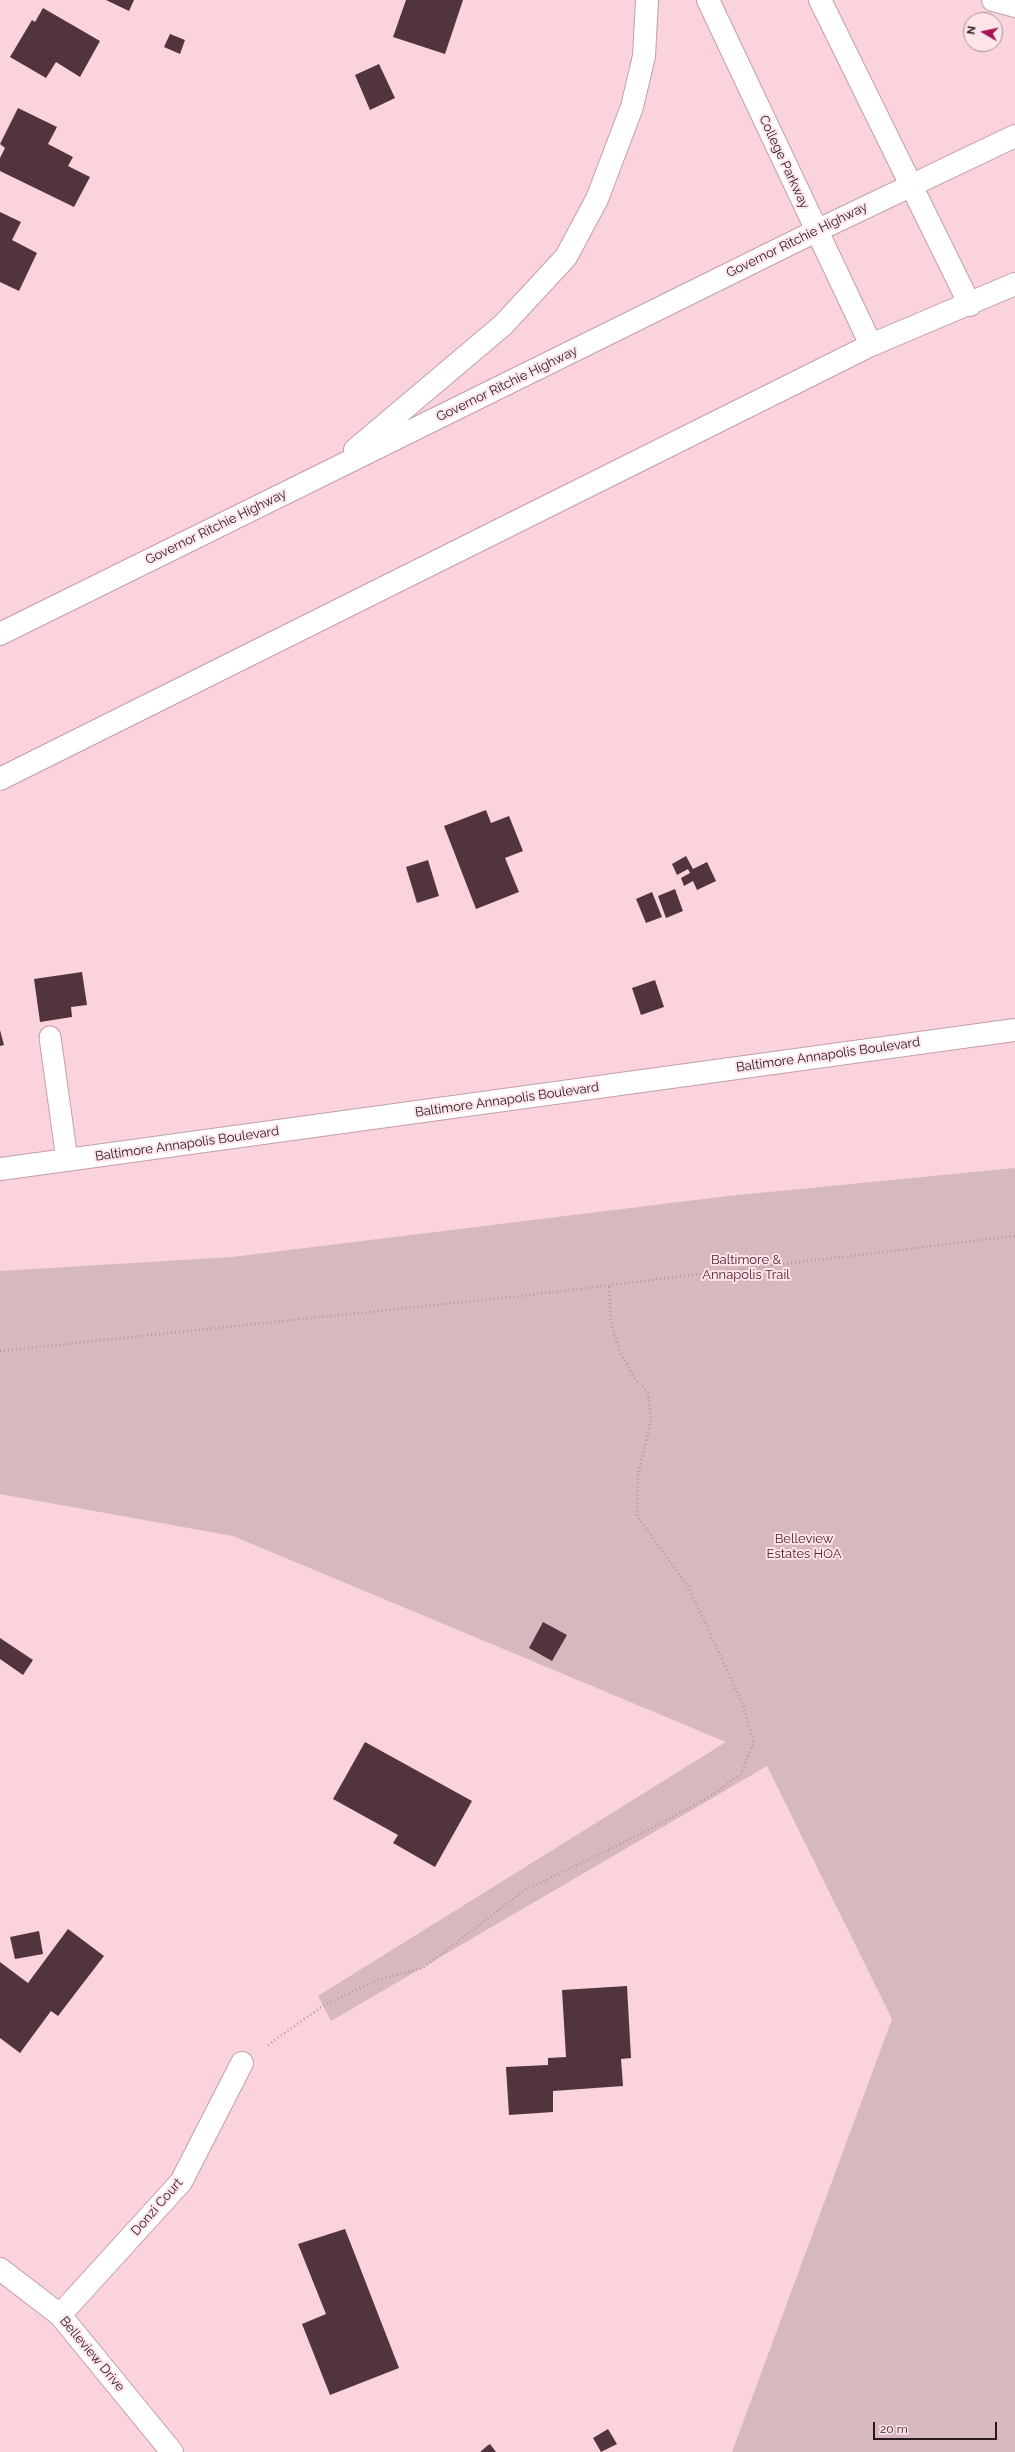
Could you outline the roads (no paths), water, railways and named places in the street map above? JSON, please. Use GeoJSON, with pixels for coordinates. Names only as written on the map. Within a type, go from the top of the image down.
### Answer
{"type":"FeatureCollection","features":[{"type":"Feature","properties":{"kind":"main road"},"geometry":{"type":"LineString","coordinates":[[329,472],[503,325],[566,257],[597,199],[632,107],[644,56],[647,0]]}},
{"type":"Feature","properties":{"kind":"main road","name":"College Parkway"},"geometry":{"type":"LineString","coordinates":[[708,0],[871,345]]}},
{"type":"Feature","properties":{"kind":"main road"},"geometry":{"type":"LineString","coordinates":[[820,0],[970,305]]}},
{"type":"Feature","properties":{"kind":"main road"},"geometry":{"type":"LineString","coordinates":[[993,0],[1015,6]]}},
{"type":"Feature","properties":{"kind":"main road","name":"Governor Ritchie Highway"},"geometry":{"type":"LineString","coordinates":[[0,634],[816,231],[1015,136]]}},
{"type":"Feature","properties":{"kind":"main road"},"geometry":{"type":"LineString","coordinates":[[0,779],[871,345],[970,305],[1015,284]]}},
{"type":"Feature","properties":{"kind":"main road","name":"Baltimore Annapolis Boulevard"},"geometry":{"type":"LineString","coordinates":[[0,1169],[1015,1030]]}},
{"type":"Feature","properties":{"kind":"main road","name":"Donzi Court"},"geometry":{"type":"LineString","coordinates":[[60,2315],[181,2182],[242,2064]]}},
{"type":"Feature","properties":{"kind":"main road","name":"Belleview Drive"},"geometry":{"type":"LineString","coordinates":[[0,2268],[60,2315],[172,2452]]}},
{"type":"Feature","properties":{"kind":"lane"},"geometry":{"type":"LineString","coordinates":[[50,1037],[67,1160]]}},
{"type":"Feature","properties":{"kind":"park label","name":"Baltimore & Annapolis Trail"},"geometry":{"type":"Point","coordinates":[746,1268]}},
{"type":"Feature","properties":{"kind":"park label","name":"Belleview Estates HOA"},"geometry":{"type":"Point","coordinates":[804,1546]}}]}
